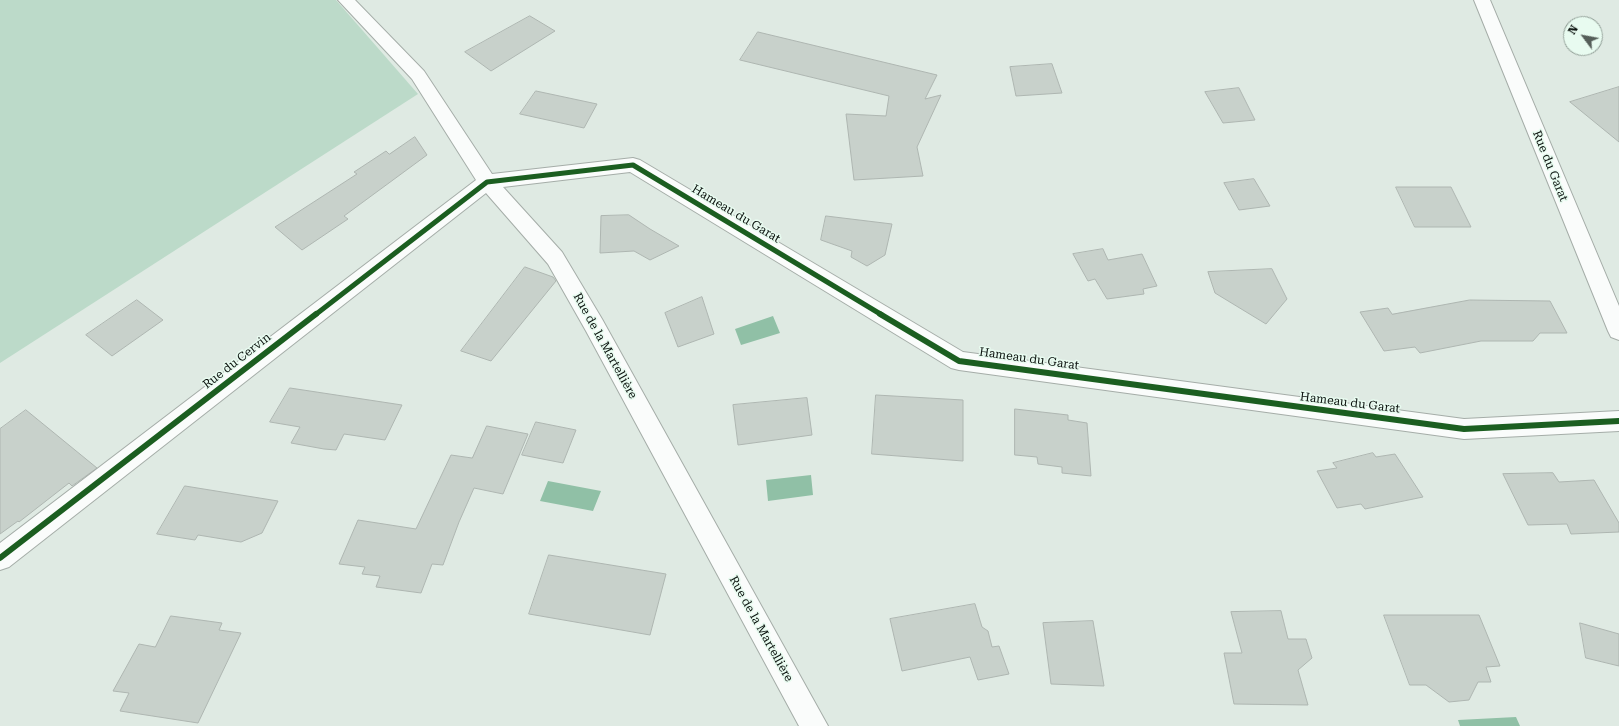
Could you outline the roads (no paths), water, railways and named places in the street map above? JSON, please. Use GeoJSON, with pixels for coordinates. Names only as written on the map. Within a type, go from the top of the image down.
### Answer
{"type":"FeatureCollection","features":[{"type":"Feature","properties":{"kind":"street","name":"Rue de la Martellière"},"geometry":{"type":"LineString","coordinates":[[346,0],[418,74],[487,182],[555,258],[594,325],[814,726]]}},
{"type":"Feature","properties":{"kind":"street","name":"Rue du Garat"},"geometry":{"type":"LineString","coordinates":[[1482,0],[1553,175],[1619,331]]}},
{"type":"Feature","properties":{"kind":"street","name":"Hameau du Garat"},"geometry":{"type":"LineString","coordinates":[[487,182],[633,165],[959,361],[1464,429],[1619,420]]}},
{"type":"Feature","properties":{"kind":"street","name":"Rue du Cervin"},"geometry":{"type":"LineString","coordinates":[[0,558],[487,182]]}}]}
